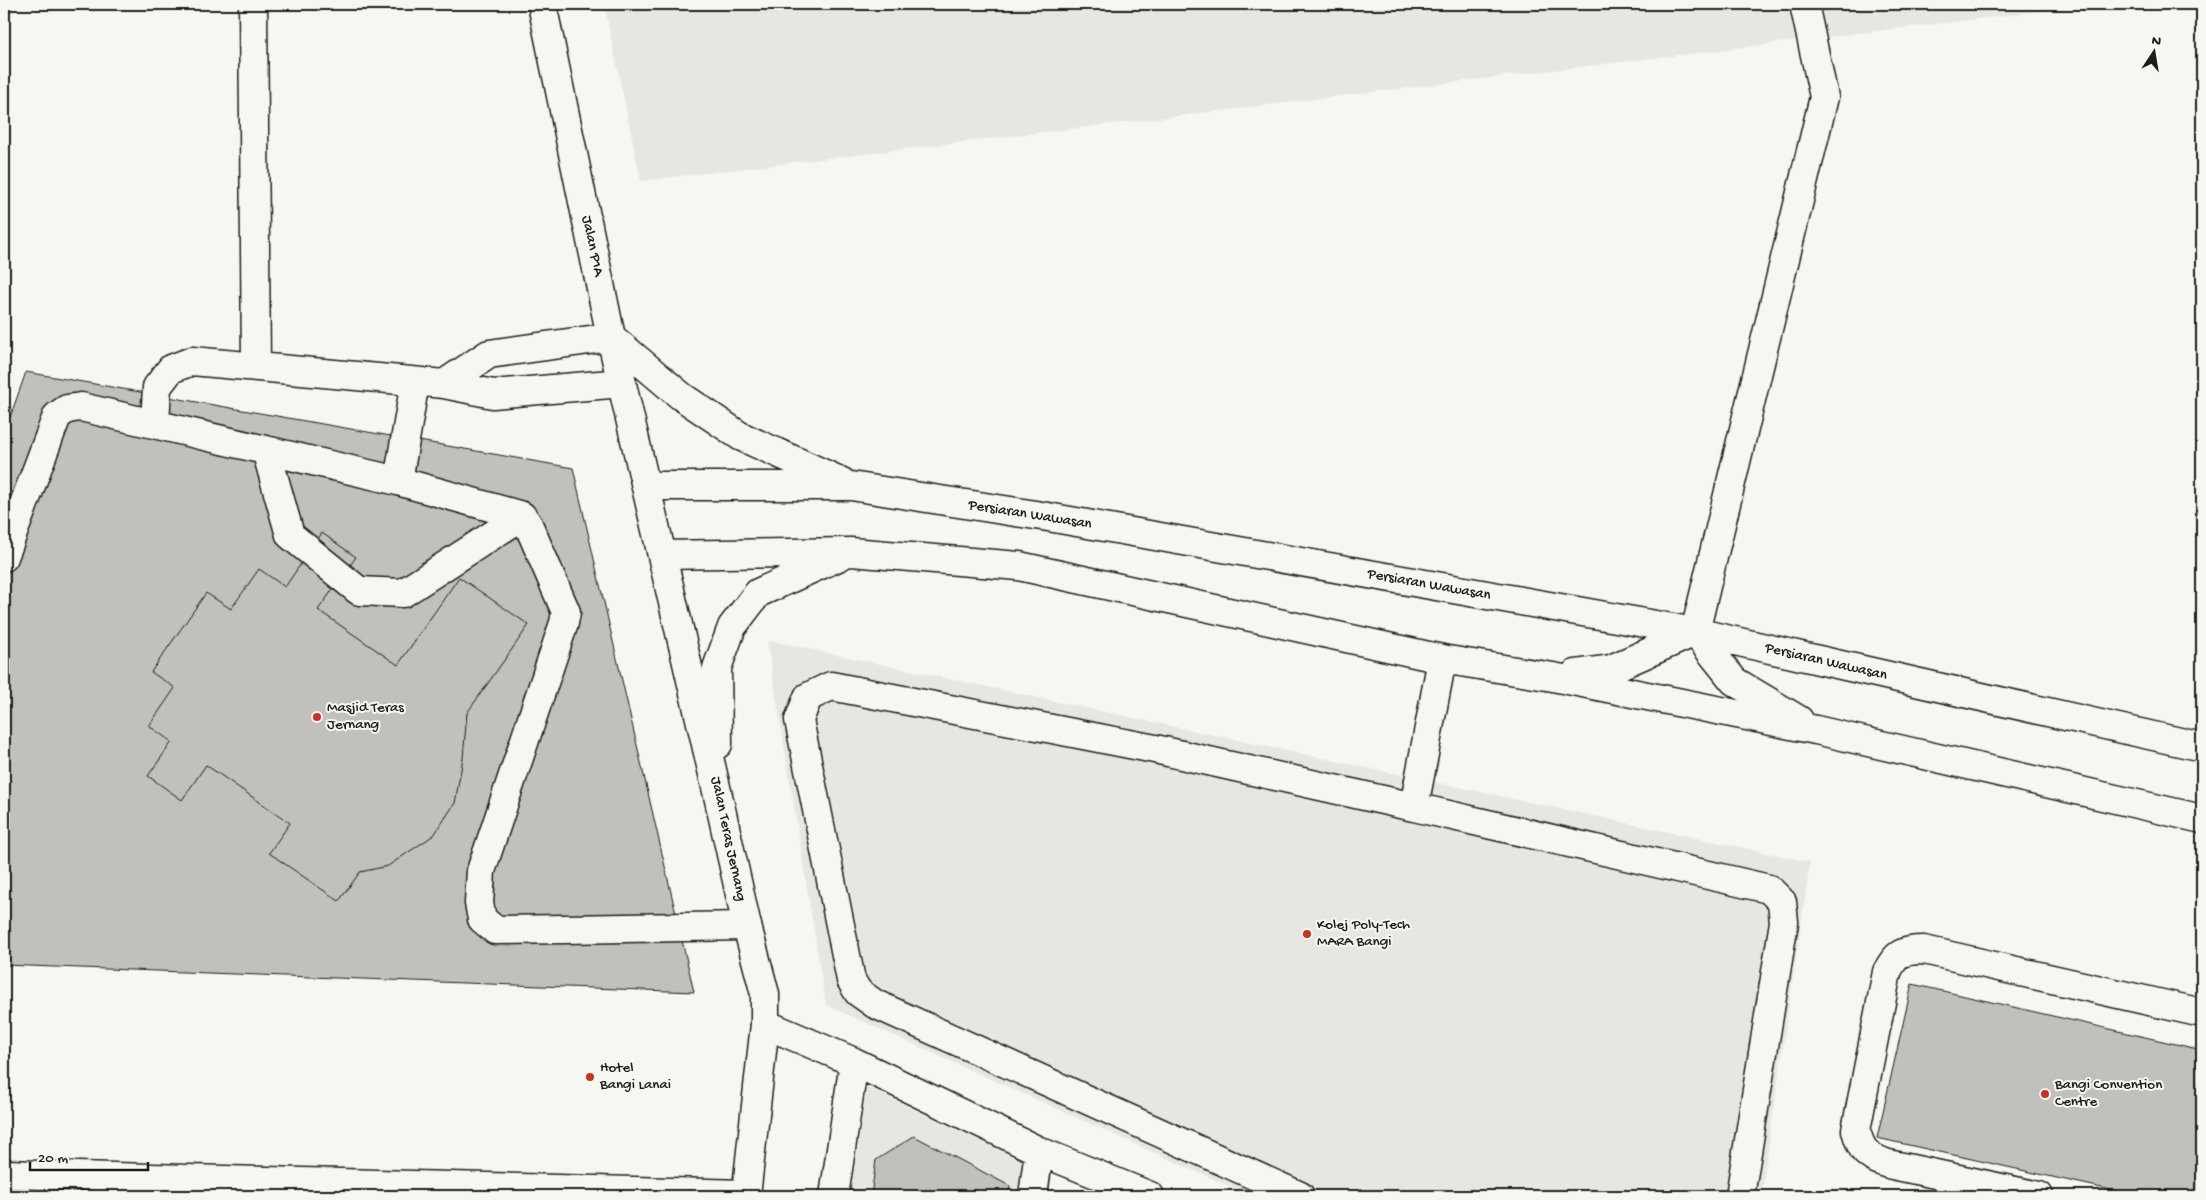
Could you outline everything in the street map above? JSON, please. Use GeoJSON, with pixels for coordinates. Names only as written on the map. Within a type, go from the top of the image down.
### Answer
{"type":"FeatureCollection","features":[{"type":"Feature","properties":{"kind":"main road"},"geometry":{"type":"LineString","coordinates":[[254,4],[256,366]]}},
{"type":"Feature","properties":{"kind":"main road","name":"Jalan P1A"},"geometry":{"type":"LineString","coordinates":[[542,4],[611,336],[646,486]]}},
{"type":"Feature","properties":{"kind":"main road"},"geometry":{"type":"LineString","coordinates":[[1695,632],[1824,97],[1804,4]]}},
{"type":"Feature","properties":{"kind":"main road"},"geometry":{"type":"LineString","coordinates":[[444,384],[489,354],[611,336],[681,396],[740,436],[851,486]]}},
{"type":"Feature","properties":{"kind":"main road"},"geometry":{"type":"LineString","coordinates":[[155,424],[157,387],[171,369],[192,361],[444,384],[494,394],[622,383]]}},
{"type":"Feature","properties":{"kind":"main road"},"geometry":{"type":"LineString","coordinates":[[398,481],[416,382]]}},
{"type":"Feature","properties":{"kind":"main road"},"geometry":{"type":"LineString","coordinates":[[4,556],[57,416],[67,409],[81,407],[398,481],[522,516],[528,524],[566,612],[564,623],[481,871],[479,903],[482,919],[495,930],[746,926]]}},
{"type":"Feature","properties":{"kind":"main road"},"geometry":{"type":"LineString","coordinates":[[266,450],[290,535],[359,591],[402,593],[522,516]]}},
{"type":"Feature","properties":{"kind":"main road","name":"Persiaran Wawasan"},"geometry":{"type":"LineString","coordinates":[[646,486],[851,486],[1048,517],[1695,632],[2202,747]]}},
{"type":"Feature","properties":{"kind":"main road","name":"Jalan Teras Jernang"},"geometry":{"type":"LineString","coordinates":[[646,486],[719,800],[746,926],[764,994],[765,1024],[746,1195]]}},
{"type":"Feature","properties":{"kind":"main road"},"geometry":{"type":"LineString","coordinates":[[719,800],[717,668],[732,626],[758,593],[851,552]]}},
{"type":"Feature","properties":{"kind":"main road"},"geometry":{"type":"LineString","coordinates":[[662,555],[851,552],[1019,566],[1442,659],[1553,676],[1816,730],[2202,819]]}},
{"type":"Feature","properties":{"kind":"main road"},"geometry":{"type":"LineString","coordinates":[[1553,676],[1610,669],[1695,632]]}},
{"type":"Feature","properties":{"kind":"main road"},"geometry":{"type":"LineString","coordinates":[[1695,632],[1734,681],[1816,730]]}},
{"type":"Feature","properties":{"kind":"main road"},"geometry":{"type":"LineString","coordinates":[[1414,807],[1442,659]]}},
{"type":"Feature","properties":{"kind":"main road"},"geometry":{"type":"LineString","coordinates":[[1300,1196],[875,1004],[858,992],[851,980],[799,720],[808,697],[831,686],[1155,749],[1769,889],[1782,902],[1784,922],[1740,1196]]}},
{"type":"Feature","properties":{"kind":"main road"},"geometry":{"type":"LineString","coordinates":[[2039,1196],[1888,1164],[1871,1158],[1860,1145],[1856,1130],[1887,972],[1893,960],[1906,950],[1924,950],[2202,1013]]}},
{"type":"Feature","properties":{"kind":"main road"},"geometry":{"type":"LineString","coordinates":[[765,1024],[854,1062],[1039,1150],[1150,1196]]}},
{"type":"Feature","properties":{"kind":"main road"},"geometry":{"type":"LineString","coordinates":[[834,1196],[854,1062]]}},
{"type":"Feature","properties":{"kind":"main road"},"geometry":{"type":"LineString","coordinates":[[1033,1196],[1039,1150]]}},
{"type":"Feature","properties":{"kind":"main road"},"geometry":{"type":"LineString","coordinates":[[4,1174],[746,1195]]}},
{"type":"Feature","properties":{"kind":"shaded area"},"geometry":{"type":"Polygon","coordinates":[[[604,4],[2099,4],[641,181],[604,4]]]}},
{"type":"Feature","properties":{"kind":"shaded area","name":"Kolej Poly-Tech MARA Bangi"},"geometry":{"type":"Polygon","coordinates":[[[767,640],[1810,862],[1761,1196],[1251,1196],[826,1005],[767,640]]]}},
{"type":"Feature","properties":{"kind":"shaded area"},"geometry":{"type":"Polygon","coordinates":[[[867,1087],[1023,1161],[1018,1196],[850,1196],[867,1087]]]}},
{"type":"Feature","properties":{"kind":"building","name":"Masjid Teras Jernang"},"geometry":{"type":"Polygon","coordinates":[[[26,372],[573,468],[694,992],[4,965],[4,434],[26,372]]]}},
{"type":"Feature","properties":{"kind":"building"},"geometry":{"type":"Polygon","coordinates":[[[322,533],[356,557],[318,610],[398,665],[459,577],[529,625],[467,713],[463,758],[455,803],[434,835],[388,866],[360,872],[339,901],[269,853],[290,823],[206,765],[182,800],[148,776],[172,742],[149,726],[175,688],[151,672],[206,593],[231,609],[259,569],[285,587],[322,533]]]}},
{"type":"Feature","properties":{"kind":"building","name":"Bangi Convention Centre"},"geometry":{"type":"Polygon","coordinates":[[[1912,984],[2202,1050],[2202,1196],[2138,1196],[1877,1138],[1912,984]]]}},
{"type":"Feature","properties":{"kind":"building"},"geometry":{"type":"Polygon","coordinates":[[[914,1136],[1010,1186],[1008,1196],[871,1196],[876,1160],[914,1136]]]}},
{"type":"Feature","properties":{"kind":"place","name":"Masjid Teras Jernang"},"geometry":{"type":"Point","coordinates":[317,717]}},
{"type":"Feature","properties":{"kind":"place","name":"Kolej Poly-Tech MARA Bangi"},"geometry":{"type":"Point","coordinates":[1307,934]}},
{"type":"Feature","properties":{"kind":"place","name":"Hotel Bangi Lanai"},"geometry":{"type":"Point","coordinates":[590,1077]}},
{"type":"Feature","properties":{"kind":"place","name":"Bangi Convention Centre"},"geometry":{"type":"Point","coordinates":[2045,1094]}}]}
